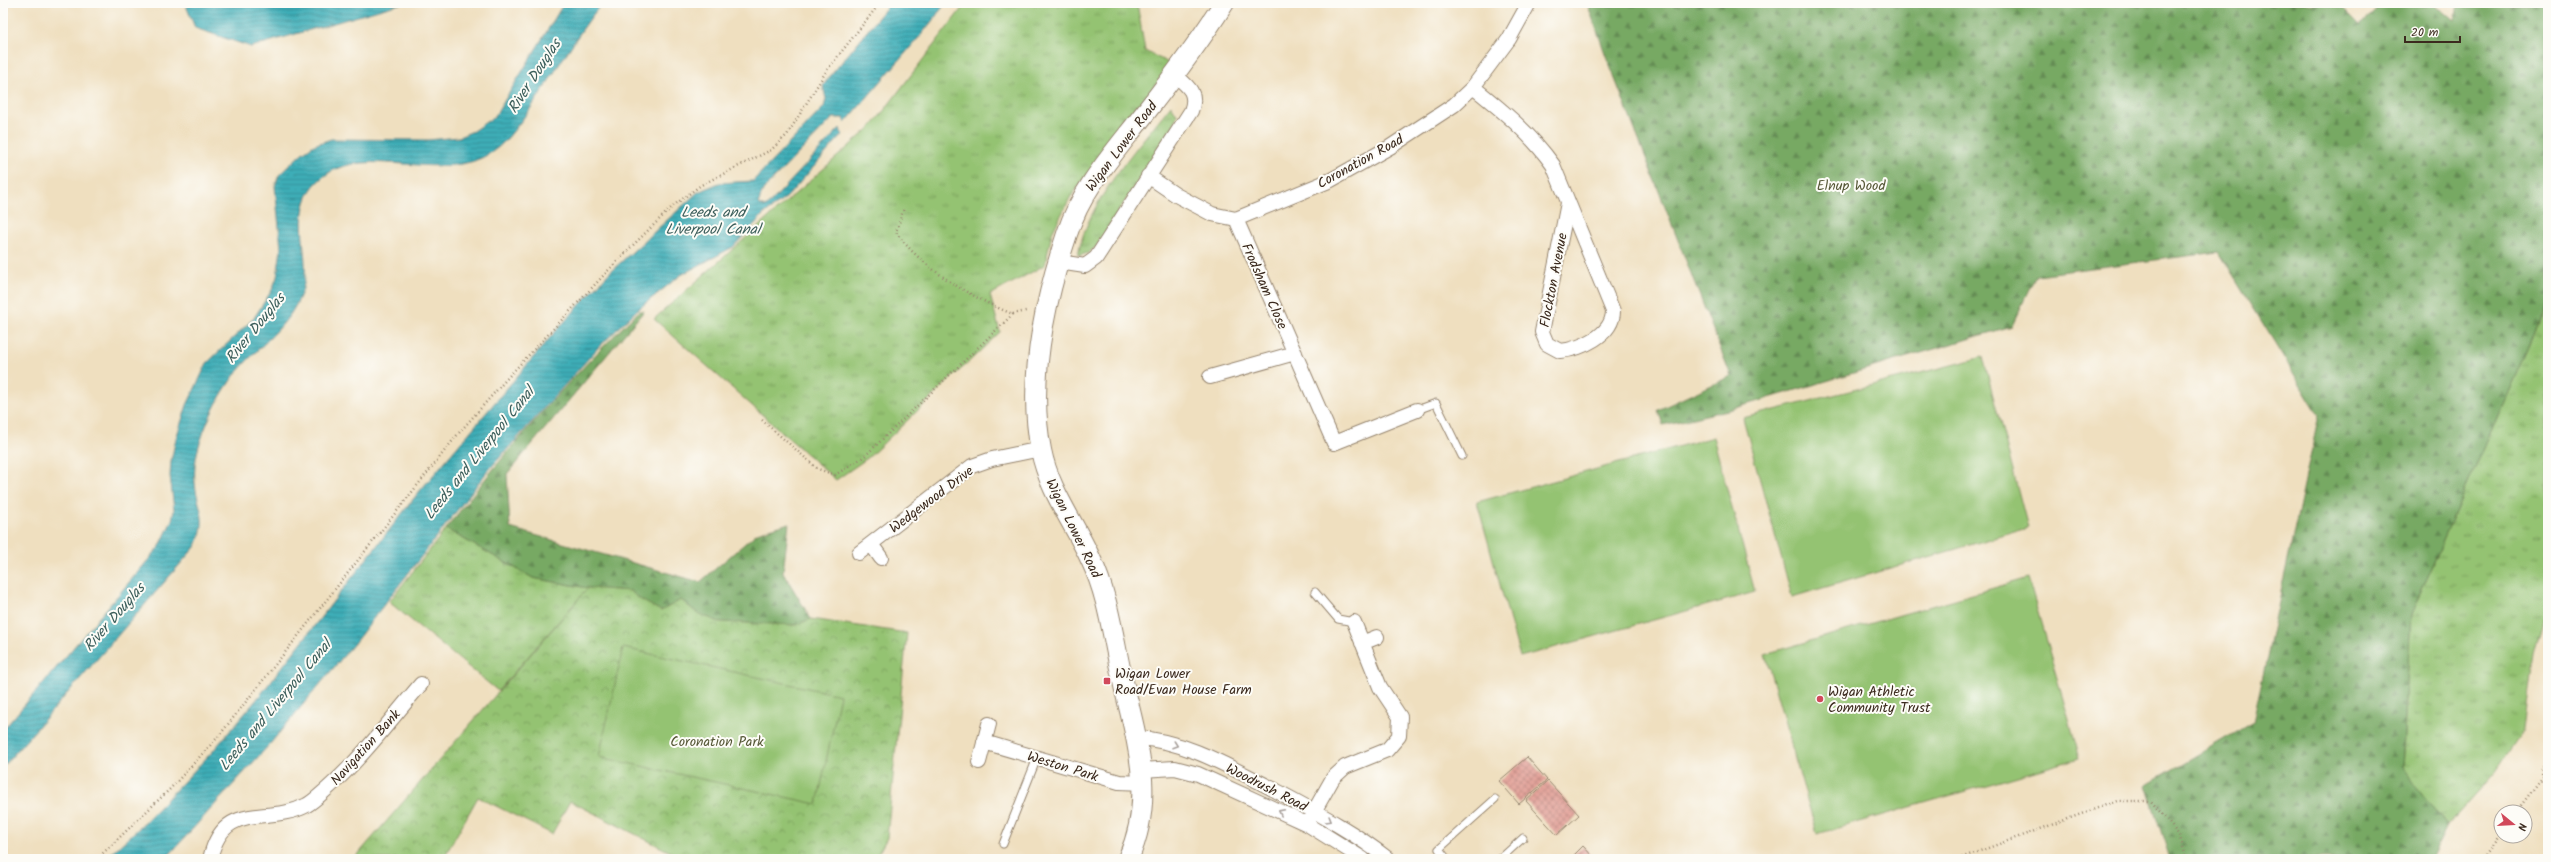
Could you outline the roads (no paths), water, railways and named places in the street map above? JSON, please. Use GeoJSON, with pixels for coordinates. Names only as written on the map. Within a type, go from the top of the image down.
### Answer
{"type":"FeatureCollection","features":[{"type":"Feature","properties":{"kind":"main road","name":"Wigan Lower Road"},"geometry":{"type":"LineString","coordinates":[[1128,859],[1138,835],[1142,815],[1142,777],[1137,738],[1100,580],[1091,558],[1054,491],[1041,449],[1037,382],[1047,308],[1067,234],[1083,197],[1099,173],[1175,75],[1224,3]]}},
{"type":"Feature","properties":{"kind":"street","name":"Coronation Road"},"geometry":{"type":"LineString","coordinates":[[1236,219],[1331,180],[1390,147],[1454,105],[1473,87],[1509,39],[1529,3]]}},
{"type":"Feature","properties":{"kind":"street"},"geometry":{"type":"LineString","coordinates":[[1059,262],[1078,266],[1091,263],[1194,104],[1190,88],[1175,75]]}},
{"type":"Feature","properties":{"kind":"street","name":"Flockton Avenue"},"geometry":{"type":"LineString","coordinates":[[1473,87],[1512,118],[1540,147],[1553,165],[1613,311],[1613,317],[1603,334],[1560,351],[1547,344],[1542,332],[1568,203]]}},
{"type":"Feature","properties":{"kind":"street"},"geometry":{"type":"LineString","coordinates":[[1148,176],[1176,196],[1206,211],[1236,219]]}},
{"type":"Feature","properties":{"kind":"street","name":"Frodsham Close"},"geometry":{"type":"LineString","coordinates":[[1236,219],[1334,443],[1417,410]]}},
{"type":"Feature","properties":{"kind":"street"},"geometry":{"type":"LineString","coordinates":[[1210,377],[1294,353]]}},
{"type":"Feature","properties":{"kind":"street","name":"Wedgewood Drive"},"geometry":{"type":"LineString","coordinates":[[859,553],[972,466],[992,459],[1041,449]]}},
{"type":"Feature","properties":{"kind":"street"},"geometry":{"type":"LineString","coordinates":[[871,544],[882,558]]}},
{"type":"Feature","properties":{"kind":"street"},"geometry":{"type":"LineString","coordinates":[[1307,824],[1333,778],[1345,767],[1387,750],[1399,736],[1400,717],[1380,687],[1354,622]]}},
{"type":"Feature","properties":{"kind":"street"},"geometry":{"type":"LineString","coordinates":[[1362,643],[1377,637]]}},
{"type":"Feature","properties":{"kind":"street","name":"Navigation Bank"},"geometry":{"type":"LineString","coordinates":[[210,859],[212,849],[220,834],[243,816],[258,814],[276,816],[308,805],[344,774],[422,684]]}},
{"type":"Feature","properties":{"kind":"street"},"geometry":{"type":"LineString","coordinates":[[979,762],[989,724]]}},
{"type":"Feature","properties":{"kind":"street","name":"Woodrush Road"},"geometry":{"type":"LineString","coordinates":[[1137,738],[1174,744],[1214,760],[1314,811],[1372,846],[1388,859]]}},
{"type":"Feature","properties":{"kind":"street","name":"Weston Park"},"geometry":{"type":"LineString","coordinates":[[984,742],[1119,782],[1142,777]]}},
{"type":"Feature","properties":{"kind":"street","name":"Woodrush Road"},"geometry":{"type":"LineString","coordinates":[[1142,777],[1186,770],[1307,824],[1364,859]]}},
{"type":"Feature","properties":{"kind":"street"},"geometry":{"type":"LineString","coordinates":[[1364,859],[1372,846]]}},
{"type":"Feature","properties":{"kind":"lane"},"geometry":{"type":"LineString","coordinates":[[1417,410],[1436,403],[1462,456]]}},
{"type":"Feature","properties":{"kind":"lane"},"geometry":{"type":"LineString","coordinates":[[1314,592],[1338,619],[1354,622]]}},
{"type":"Feature","properties":{"kind":"lane"},"geometry":{"type":"LineString","coordinates":[[1003,844],[1037,758]]}},
{"type":"Feature","properties":{"kind":"lane"},"geometry":{"type":"LineString","coordinates":[[1447,859],[1439,848],[1495,800]]}},
{"type":"Feature","properties":{"kind":"lane"},"geometry":{"type":"LineString","coordinates":[[1500,859],[1523,838]]}},
{"type":"Feature","properties":{"kind":"water"},"geometry":{"type":"Polygon","coordinates":[[[185,3],[403,3],[251,47],[195,28],[185,3]]]}},
{"type":"Feature","properties":{"kind":"water","name":"River Douglas"},"geometry":{"type":"Polygon","coordinates":[[[564,3],[602,3],[573,43],[528,112],[507,139],[492,152],[473,161],[451,165],[429,166],[360,163],[340,167],[323,177],[311,190],[305,204],[302,219],[305,280],[296,306],[281,326],[245,363],[226,387],[216,404],[199,446],[195,465],[195,478],[202,523],[196,546],[3,767],[3,730],[160,546],[172,520],[174,510],[170,476],[171,461],[176,438],[187,405],[207,363],[254,318],[272,290],[277,277],[281,249],[275,186],[279,175],[301,154],[314,145],[331,139],[428,140],[459,137],[473,131],[495,116],[564,3]]]}},
{"type":"Feature","properties":{"kind":"water","name":"Leeds and Liverpool Canal"},"geometry":{"type":"Polygon","coordinates":[[[890,3],[946,3],[922,34],[845,123],[843,118],[833,118],[763,190],[758,204],[765,207],[772,201],[840,128],[842,135],[787,197],[764,214],[733,247],[681,275],[637,310],[597,349],[487,472],[352,646],[270,744],[169,855],[164,859],[105,859],[140,827],[212,752],[257,699],[418,493],[553,334],[609,273],[698,192],[719,183],[753,181],[824,107],[826,99],[823,86],[890,3]]]}},
{"type":"Feature","properties":{"kind":"place","name":"Wigan Lower Road/Evan House Farm"},"geometry":{"type":"Point","coordinates":[1107,681]}},
{"type":"Feature","properties":{"kind":"place","name":"Wigan Athletic Community Trust"},"geometry":{"type":"Point","coordinates":[1820,699]}},
{"type":"Feature","properties":{"kind":"park label","name":"Elnup Wood"},"geometry":{"type":"Point","coordinates":[1851,185]}},
{"type":"Feature","properties":{"kind":"park label","name":"Coronation Park"},"geometry":{"type":"Point","coordinates":[717,741]}}]}
